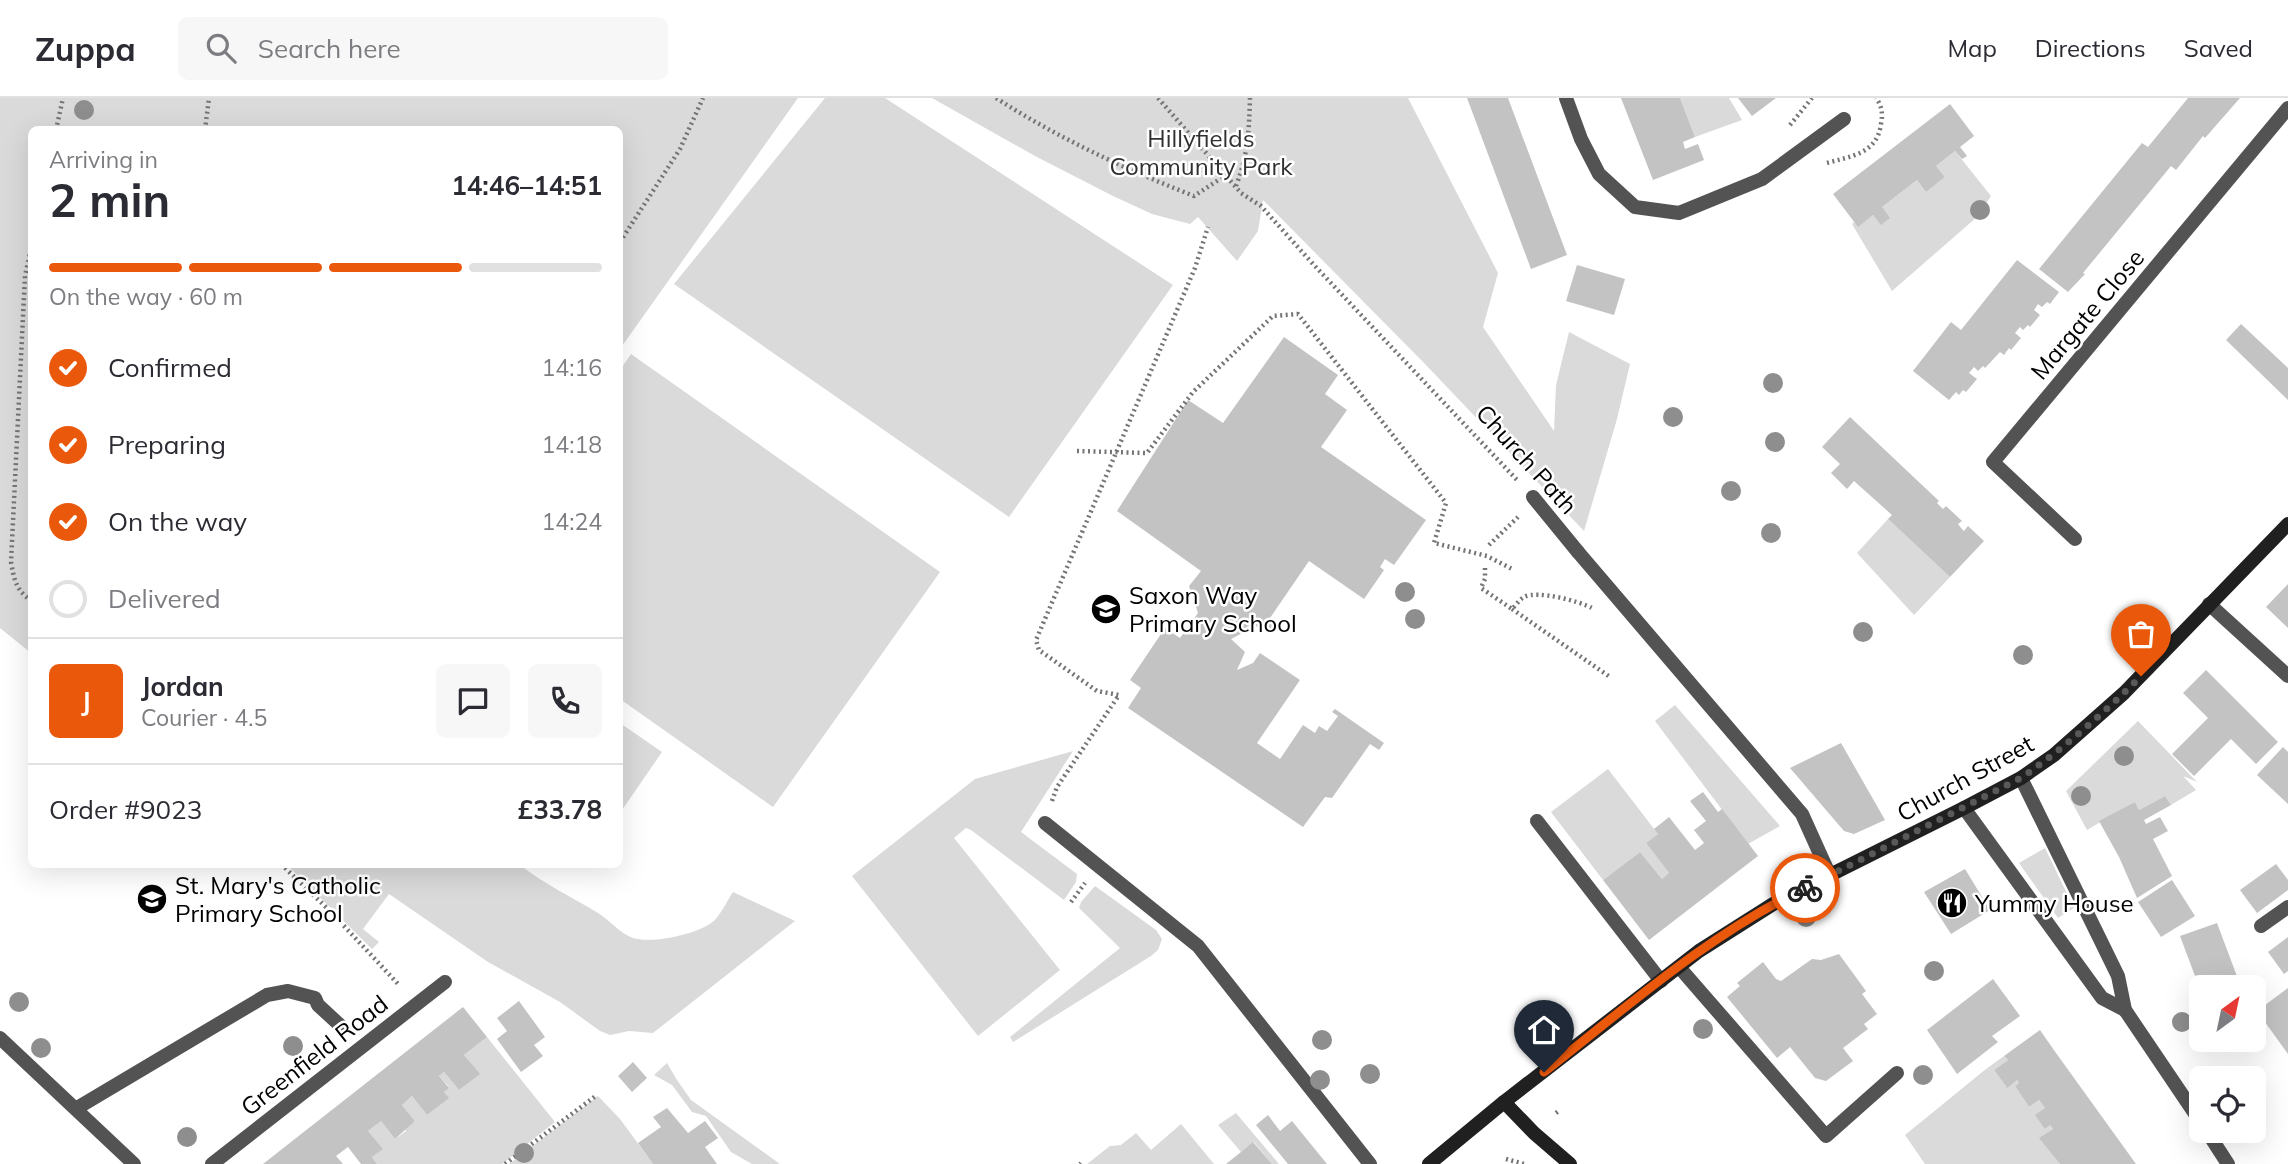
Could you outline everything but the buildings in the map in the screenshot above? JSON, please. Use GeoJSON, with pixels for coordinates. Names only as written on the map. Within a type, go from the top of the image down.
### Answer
{"type":"FeatureCollection","features":[{"type":"Feature","properties":{"kind":"street"},"geometry":{"type":"LineString","coordinates":[[1566,98],[1581,139],[1599,174],[1635,206],[1679,213],[1762,179],[1844,119]]}},
{"type":"Feature","properties":{"kind":"street","name":"Margate Close"},"geometry":{"type":"LineString","coordinates":[[2075,539],[1993,463],[2288,108]]}},
{"type":"Feature","properties":{"kind":"street","name":"Church Path"},"geometry":{"type":"LineString","coordinates":[[1535,499],[1802,814],[1830,876]]}},
{"type":"Feature","properties":{"kind":"street","name":"Church Street"},"geometry":{"type":"LineString","coordinates":[[1429,1164],[1504,1102],[1699,951],[1778,901],[2021,778],[2054,755],[2123,694],[2288,524]]}},
{"type":"Feature","properties":{"kind":"street"},"geometry":{"type":"LineString","coordinates":[[2209,604],[2288,676]]}},
{"type":"Feature","properties":{"kind":"street"},"geometry":{"type":"LineString","coordinates":[[2021,778],[2118,976],[2125,1010],[2189,1106]]}},
{"type":"Feature","properties":{"kind":"street"},"geometry":{"type":"LineString","coordinates":[[1964,808],[2102,998],[2125,1010]]}},
{"type":"Feature","properties":{"kind":"street"},"geometry":{"type":"LineString","coordinates":[[1537,821],[1661,981]]}},
{"type":"Feature","properties":{"kind":"street"},"geometry":{"type":"LineString","coordinates":[[1045,823],[1198,946],[1370,1164]]}},
{"type":"Feature","properties":{"kind":"street"},"geometry":{"type":"LineString","coordinates":[[2261,926],[2288,907]]}},
{"type":"Feature","properties":{"kind":"street"},"geometry":{"type":"LineString","coordinates":[[1679,967],[1826,1136],[1897,1073]]}},
{"type":"Feature","properties":{"kind":"street","name":"Greenfield Road"},"geometry":{"type":"LineString","coordinates":[[212,1164],[445,982]]}},
{"type":"Feature","properties":{"kind":"street"},"geometry":{"type":"LineString","coordinates":[[76,1108],[267,995],[288,991],[315,998],[318,1005],[343,1028]]}},
{"type":"Feature","properties":{"kind":"street"},"geometry":{"type":"LineString","coordinates":[[0,1038],[134,1164]]}},
{"type":"Feature","properties":{"kind":"street"},"geometry":{"type":"LineString","coordinates":[[1504,1102],[1570,1164]]}},
{"type":"Feature","properties":{"kind":"street"},"geometry":{"type":"LineString","coordinates":[[2214,1143],[2228,1164]]}},
{"type":"Feature","properties":{"kind":"path"},"geometry":{"type":"LineString","coordinates":[[57,126],[63,98]]}},
{"type":"Feature","properties":{"kind":"path"},"geometry":{"type":"LineString","coordinates":[[206,126],[209,98]]}},
{"type":"Feature","properties":{"kind":"path"},"geometry":{"type":"LineString","coordinates":[[623,237],[677,155],[703,98]]}},
{"type":"Feature","properties":{"kind":"path"},"geometry":{"type":"LineString","coordinates":[[996,98],[1037,124],[1136,174],[1194,196],[1226,175]]}},
{"type":"Feature","properties":{"kind":"path","name":"Church Path"},"geometry":{"type":"LineString","coordinates":[[1158,98],[1241,193],[1261,206],[1535,499]]}},
{"type":"Feature","properties":{"kind":"path"},"geometry":{"type":"LineString","coordinates":[[1236,186],[1245,162],[1250,98]]}},
{"type":"Feature","properties":{"kind":"path"},"geometry":{"type":"LineString","coordinates":[[1783,132],[1812,98]]}},
{"type":"Feature","properties":{"kind":"path"},"geometry":{"type":"LineString","coordinates":[[1057,787],[1119,695],[1097,691],[1039,650],[1036,640],[1195,268],[1208,227]]}},
{"type":"Feature","properties":{"kind":"path"},"geometry":{"type":"LineString","coordinates":[[28,262],[25,276],[11,562],[15,584],[28,598]]}},
{"type":"Feature","properties":{"kind":"path"},"geometry":{"type":"LineString","coordinates":[[1077,451],[1147,453],[1194,391],[1273,316],[1298,314],[1446,503],[1433,543],[1487,556],[1514,570]]}},
{"type":"Feature","properties":{"kind":"path"},"geometry":{"type":"LineString","coordinates":[[1489,545],[1491,540],[1535,499]]}},
{"type":"Feature","properties":{"kind":"path"},"geometry":{"type":"LineString","coordinates":[[1485,568],[1485,579],[1481,588],[1610,677]]}},
{"type":"Feature","properties":{"kind":"path"},"geometry":{"type":"LineString","coordinates":[[1512,609],[1522,598],[1531,595],[1569,599],[1600,613]]}},
{"type":"Feature","properties":{"kind":"path"},"geometry":{"type":"LineString","coordinates":[[285,868],[332,913],[398,984]]}},
{"type":"Feature","properties":{"kind":"path"},"geometry":{"type":"LineString","coordinates":[[505,1164],[597,1095]]}},
{"type":"Feature","properties":{"kind":"path"},"geometry":{"type":"LineString","coordinates":[[1509,1156],[1506,1159],[1524,1164]]}},
{"type":"Feature","properties":{"kind":"green space"},"geometry":{"type":"Polygon","coordinates":[[[0,98],[798,98],[623,345],[623,126],[28,126],[28,651],[0,628],[0,98]]]}},
{"type":"Feature","properties":{"kind":"green space"},"geometry":{"type":"Polygon","coordinates":[[[825,98],[885,98],[1173,285],[1009,517],[674,284],[825,98]]]}},
{"type":"Feature","properties":{"kind":"green space","name":"Hillyfields Community Park"},"geometry":{"type":"Polygon","coordinates":[[[932,98],[1408,98],[1498,273],[1483,327],[1554,431],[1556,385],[1569,332],[1630,364],[1584,531],[1426,365],[1263,200],[1258,231],[1237,261],[1198,217],[1190,224],[1152,214],[1035,156],[932,98]]]}},
{"type":"Feature","properties":{"kind":"green space"},"geometry":{"type":"Polygon","coordinates":[[[1680,98],[1729,98],[1742,120],[1695,137],[1680,98]]]}},
{"type":"Feature","properties":{"kind":"green space"},"geometry":{"type":"Polygon","coordinates":[[[1955,151],[1991,196],[1977,217],[1892,291],[1852,224],[1854,222],[1858,226],[1873,215],[1881,224],[1882,207],[1917,180],[1926,192],[1945,177],[1936,166],[1955,151]]]}},
{"type":"Feature","properties":{"kind":"green space"},"geometry":{"type":"Polygon","coordinates":[[[631,354],[940,572],[773,807],[623,701],[623,366],[631,354]]]}},
{"type":"Feature","properties":{"kind":"green space"},"geometry":{"type":"Polygon","coordinates":[[[1888,519],[1950,577],[1914,615],[1857,553],[1888,519]]]}},
{"type":"Feature","properties":{"kind":"green space"},"geometry":{"type":"Polygon","coordinates":[[[1675,705],[1780,826],[1748,844],[1655,721],[1675,705]]]}},
{"type":"Feature","properties":{"kind":"green space"},"geometry":{"type":"Polygon","coordinates":[[[2138,721],[2197,782],[2183,776],[2196,790],[2171,805],[2165,796],[2139,810],[2135,802],[2087,830],[2066,791],[2138,721]]]}},
{"type":"Feature","properties":{"kind":"green space"},"geometry":{"type":"Polygon","coordinates":[[[623,725],[662,752],[623,809],[623,725]]]}},
{"type":"Feature","properties":{"kind":"green space"},"geometry":{"type":"Polygon","coordinates":[[[1073,751],[1021,832],[1077,874],[1076,882],[1064,900],[971,830],[966,828],[954,838],[1060,970],[978,1036],[852,876],[975,779],[1073,751]]]}},
{"type":"Feature","properties":{"kind":"green space"},"geometry":{"type":"Polygon","coordinates":[[[1608,769],[1658,834],[1646,843],[1669,873],[1662,879],[1640,852],[1603,880],[1551,812],[1608,769]]]}},
{"type":"Feature","properties":{"kind":"green space"},"geometry":{"type":"Polygon","coordinates":[[[2045,848],[2074,908],[2058,918],[2019,863],[2045,848]]]}},
{"type":"Feature","properties":{"kind":"green space"},"geometry":{"type":"Polygon","coordinates":[[[290,868],[524,868],[598,913],[623,933],[642,940],[699,930],[718,917],[733,892],[795,921],[653,1033],[629,1031],[610,1035],[600,1031],[560,1002],[488,962],[389,894],[363,929],[379,942],[372,949],[290,868]]]}},
{"type":"Feature","properties":{"kind":"green space"},"geometry":{"type":"Polygon","coordinates":[[[1095,886],[1156,930],[1162,939],[1158,950],[1013,1042],[1010,1037],[1120,948],[1079,908],[1095,886]]]}},
{"type":"Feature","properties":{"kind":"green space"},"geometry":{"type":"Polygon","coordinates":[[[487,1037],[555,1122],[502,1164],[377,1164],[372,1157],[382,1149],[368,1131],[381,1121],[395,1139],[406,1131],[415,1121],[402,1105],[412,1096],[427,1115],[448,1098],[444,1092],[449,1087],[439,1076],[444,1072],[459,1090],[479,1074],[464,1055],[487,1037]]]}},
{"type":"Feature","properties":{"kind":"green space"},"geometry":{"type":"Polygon","coordinates":[[[2004,1056],[2008,1060],[1994,1070],[2006,1087],[2017,1080],[2019,1083],[2015,1086],[2029,1107],[2039,1100],[2045,1108],[2045,1129],[2050,1125],[2053,1129],[2040,1138],[2060,1164],[1925,1164],[1905,1135],[2004,1056]]]}},
{"type":"Feature","properties":{"kind":"green space"},"geometry":{"type":"Polygon","coordinates":[[[667,1063],[691,1100],[780,1164],[752,1164],[731,1152],[706,1116],[692,1112],[672,1085],[654,1075],[667,1063]]]}},
{"type":"Feature","properties":{"kind":"green space"},"geometry":{"type":"Polygon","coordinates":[[[598,1096],[620,1119],[653,1164],[509,1164],[598,1096]]]}},
{"type":"Feature","properties":{"kind":"green space"},"geometry":{"type":"Polygon","coordinates":[[[1236,1113],[1279,1164],[1272,1164],[1254,1142],[1241,1152],[1218,1125],[1236,1113]]]}},
{"type":"Feature","properties":{"kind":"green space"},"geometry":{"type":"Polygon","coordinates":[[[1181,1124],[1214,1164],[1087,1164],[1110,1146],[1121,1145],[1136,1133],[1151,1150],[1181,1124]]]}},
{"type":"Feature","properties":{"kind":"way so far"},"geometry":{"type":"LineString","coordinates":[[1805,888],[2021,778],[2054,755],[2141,676]]}},
{"type":"Feature","properties":{"kind":"place","name":"Saxon Way Primary School"},"geometry":{"type":"Point","coordinates":[1106,609]}},
{"type":"Feature","properties":{"kind":"place","name":"St. Mary's Catholic Primary School"},"geometry":{"type":"Point","coordinates":[152,899]}},
{"type":"Feature","properties":{"kind":"place","name":"Yummy House"},"geometry":{"type":"Point","coordinates":[1952,903]}},
{"type":"Feature","properties":{"kind":"route"},"geometry":{"type":"LineString","coordinates":[[1544,1072],[1699,951],[1778,901],[1805,888]]}}]}
